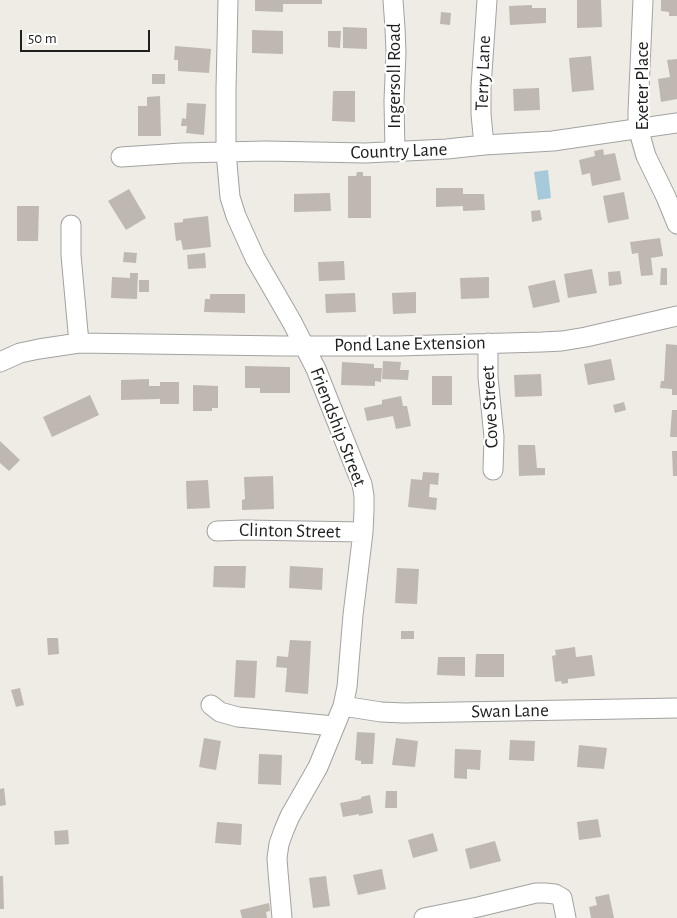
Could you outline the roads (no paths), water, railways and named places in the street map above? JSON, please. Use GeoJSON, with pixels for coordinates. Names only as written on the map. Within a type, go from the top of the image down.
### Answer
{"type":"FeatureCollection","features":[{"type":"Feature","properties":{"kind":"street","name":"Friendship Street"},"geometry":{"type":"LineString","coordinates":[[228,0],[226,152],[230,197],[236,216],[255,258],[305,346],[325,390],[362,484],[364,496],[363,532],[347,687],[343,706],[318,767],[290,816],[279,844],[277,865],[282,918]]}},
{"type":"Feature","properties":{"kind":"street","name":"Ingersoll Road"},"geometry":{"type":"LineString","coordinates":[[393,0],[396,52],[394,152]]}},
{"type":"Feature","properties":{"kind":"street","name":"Terry Lane"},"geometry":{"type":"LineString","coordinates":[[484,145],[481,87],[487,0]]}},
{"type":"Feature","properties":{"kind":"street","name":"Exeter Place"},"geometry":{"type":"LineString","coordinates":[[643,0],[638,128],[646,156],[677,224]]}},
{"type":"Feature","properties":{"kind":"street","name":"Country Lane"},"geometry":{"type":"LineString","coordinates":[[121,158],[182,153],[288,151],[365,153],[447,149],[552,141],[677,123]]}},
{"type":"Feature","properties":{"kind":"street"},"geometry":{"type":"LineString","coordinates":[[71,225],[71,255],[79,343]]}},
{"type":"Feature","properties":{"kind":"street","name":"Pond Lane Extension"},"geometry":{"type":"LineString","coordinates":[[0,362],[39,348],[79,343],[398,346],[562,341],[677,316]]}},
{"type":"Feature","properties":{"kind":"street","name":"Cove Street"},"geometry":{"type":"LineString","coordinates":[[488,343],[488,377],[494,436],[493,470]]}},
{"type":"Feature","properties":{"kind":"street","name":"Clinton Street"},"geometry":{"type":"LineString","coordinates":[[217,531],[363,532]]}},
{"type":"Feature","properties":{"kind":"street"},"geometry":{"type":"LineString","coordinates":[[211,706],[220,712],[238,717],[334,726]]}},
{"type":"Feature","properties":{"kind":"street","name":"Swan Lane"},"geometry":{"type":"LineString","coordinates":[[343,706],[381,712],[404,713],[677,708]]}},
{"type":"Feature","properties":{"kind":"street"},"geometry":{"type":"LineString","coordinates":[[424,918],[477,913],[536,893],[545,893],[555,894],[562,898],[566,918]]}},
{"type":"Feature","properties":{"kind":"water"},"geometry":{"type":"Polygon","coordinates":[[[548,170],[551,198],[538,200],[534,172],[548,170]]]}}]}
